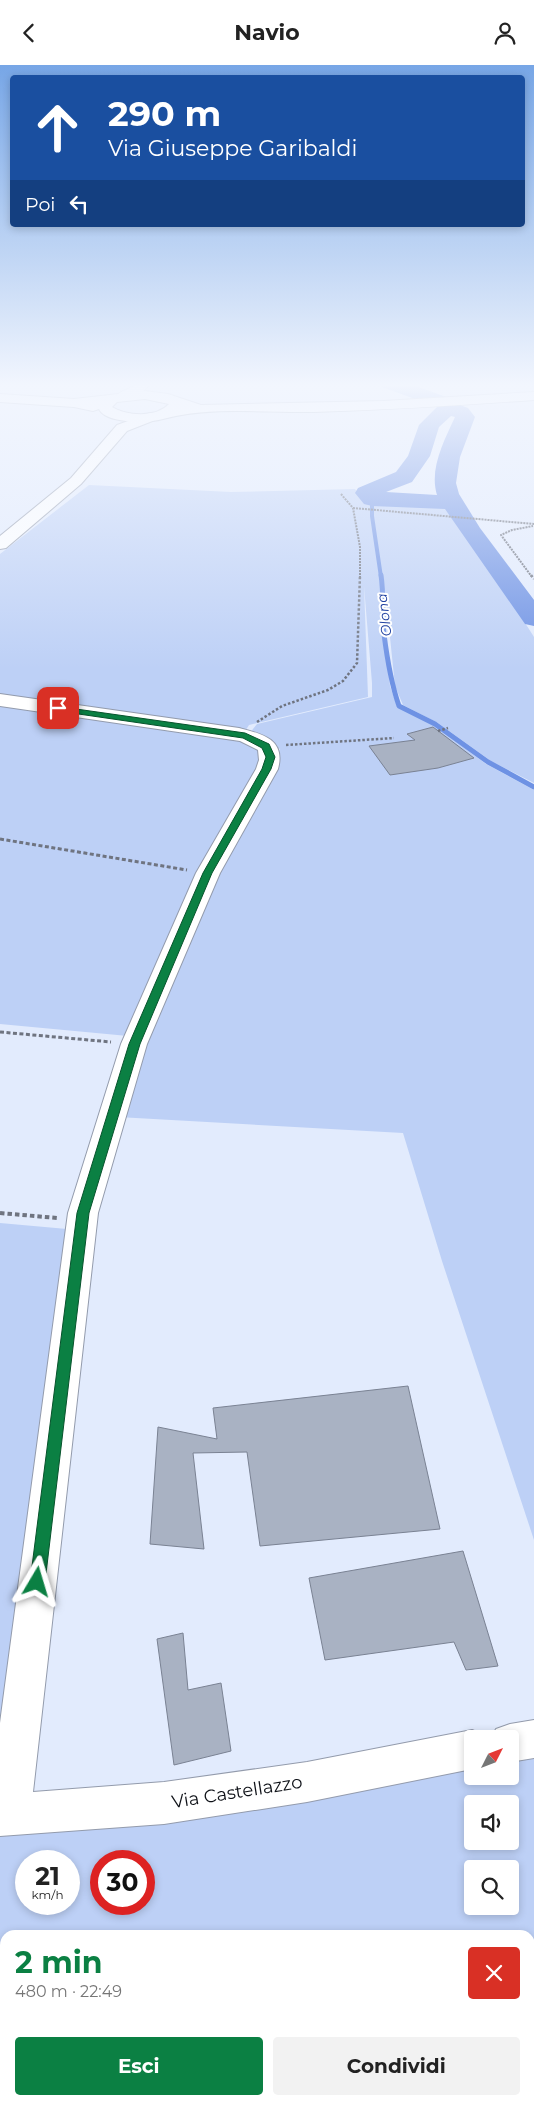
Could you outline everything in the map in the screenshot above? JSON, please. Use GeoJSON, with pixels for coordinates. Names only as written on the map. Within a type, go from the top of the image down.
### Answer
{"type":"FeatureCollection","features":[{"type":"Feature","properties":{"kind":"street"},"geometry":{"type":"LineString","coordinates":[[0,544],[38,514],[78,478]]}},
{"type":"Feature","properties":{"kind":"street"},"geometry":{"type":"LineString","coordinates":[[0,700],[245,736],[266,746],[270,757],[266,769],[208,873],[134,1044],[82,1220],[4,1814]]}},
{"type":"Feature","properties":{"kind":"street"},"geometry":{"type":"LineString","coordinates":[[519,1742],[534,1739]]}},
{"type":"Feature","properties":{"kind":"street","name":"Via Castellazzo"},"geometry":{"type":"LineString","coordinates":[[4,1814],[164,1803],[307,1782],[464,1752]]}},
{"type":"Feature","properties":{"kind":"path"},"geometry":{"type":"LineString","coordinates":[[245,736],[256,722],[282,706],[328,691],[343,681],[357,663],[360,615],[360,547],[353,508],[341,493]]}},
{"type":"Feature","properties":{"kind":"path"},"geometry":{"type":"LineString","coordinates":[[353,508],[449,517],[473,516],[534,525]]}},
{"type":"Feature","properties":{"kind":"path"},"geometry":{"type":"LineString","coordinates":[[534,525],[512,529],[501,535],[534,579]]}},
{"type":"Feature","properties":{"kind":"path"},"geometry":{"type":"LineString","coordinates":[[438,731],[448,728]]}},
{"type":"Feature","properties":{"kind":"path"},"geometry":{"type":"LineString","coordinates":[[266,746],[394,738]]}},
{"type":"Feature","properties":{"kind":"path"},"geometry":{"type":"LineString","coordinates":[[0,839],[208,873]]}},
{"type":"Feature","properties":{"kind":"path"},"geometry":{"type":"LineString","coordinates":[[0,1032],[134,1044]]}},
{"type":"Feature","properties":{"kind":"path"},"geometry":{"type":"LineString","coordinates":[[0,1213],[82,1220]]}},
{"type":"Feature","properties":{"kind":"shaded area"},"geometry":{"type":"Polygon","coordinates":[[[89,485],[231,492],[355,489],[363,499],[449,505],[455,522],[489,566],[534,637],[534,783],[491,761],[438,723],[403,705],[395,686],[386,598],[382,596],[380,604],[390,686],[397,706],[433,724],[486,764],[534,790],[534,1540],[442,1261],[403,1133],[118,1117],[138,1059],[222,862],[280,749],[249,734],[257,724],[372,697],[372,683],[364,586],[368,697],[249,725],[244,733],[0,697],[0,554],[89,485]]]}},
{"type":"Feature","properties":{"kind":"shaded area"},"geometry":{"type":"Polygon","coordinates":[[[0,703],[234,736],[258,746],[262,764],[128,1036],[0,1024],[0,703]]]}},
{"type":"Feature","properties":{"kind":"shaded area"},"geometry":{"type":"Polygon","coordinates":[[[0,1223],[67,1229],[0,1747],[0,1223]]]}},
{"type":"Feature","properties":{"kind":"shaded area"},"geometry":{"type":"Polygon","coordinates":[[[534,1752],[534,1930],[0,1930],[0,1827],[357,1784],[464,1764],[464,1785],[519,1785],[519,1755],[534,1752]]]}},
{"type":"Feature","properties":{"kind":"building"},"geometry":{"type":"Polygon","coordinates":[[[433,727],[474,758],[438,768],[390,775],[369,746],[415,740],[407,734],[433,727]]]}},
{"type":"Feature","properties":{"kind":"building"},"geometry":{"type":"Polygon","coordinates":[[[408,1386],[440,1529],[260,1546],[247,1452],[193,1453],[204,1549],[150,1544],[158,1427],[217,1439],[213,1408],[408,1386]]]}},
{"type":"Feature","properties":{"kind":"building"},"geometry":{"type":"Polygon","coordinates":[[[463,1551],[498,1666],[466,1670],[454,1642],[325,1660],[309,1578],[463,1551]]]}},
{"type":"Feature","properties":{"kind":"building"},"geometry":{"type":"Polygon","coordinates":[[[183,1633],[188,1690],[221,1683],[231,1751],[174,1765],[157,1639],[183,1633]]]}},
{"type":"Feature","properties":{"kind":"waterway","name":"Olona"},"geometry":{"type":"LineString","coordinates":[[401,478],[366,493],[372,499],[452,503]]}},
{"type":"Feature","properties":{"kind":"waterway","name":"Olona"},"geometry":{"type":"LineString","coordinates":[[446,478],[448,494],[469,529],[534,618]]}},
{"type":"Feature","properties":{"kind":"waterway","name":"Olona"},"geometry":{"type":"LineString","coordinates":[[372,499],[372,516],[381,577]]}},
{"type":"Feature","properties":{"kind":"waterway","name":"Olona"},"geometry":{"type":"LineString","coordinates":[[381,575],[385,643],[399,706],[435,724],[488,762],[534,787]]}},
{"type":"Feature","properties":{"kind":"route"},"geometry":{"type":"LineString","coordinates":[[37,1582],[83,1213],[134,1044],[208,873],[270,761],[269,751],[266,746],[245,736],[58,708]]}}]}
